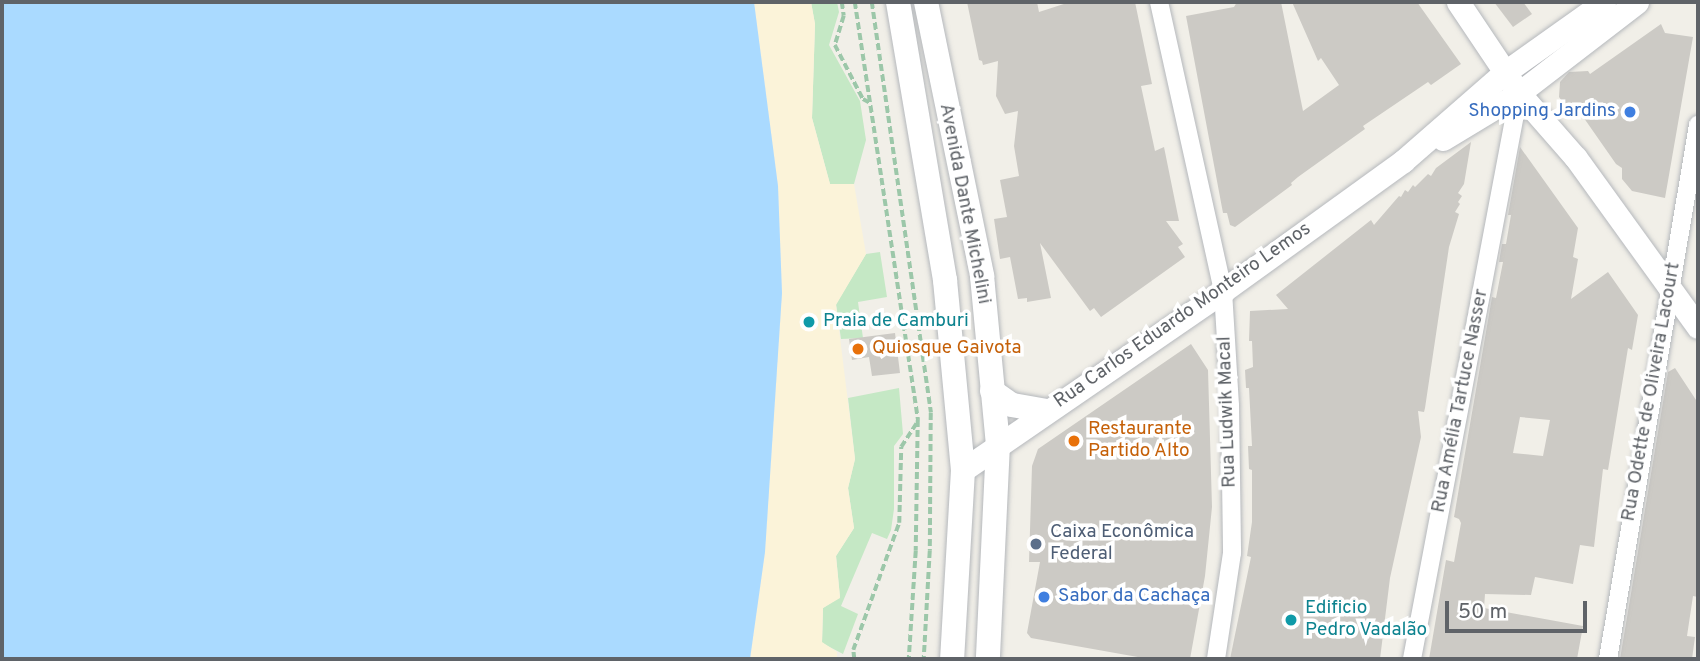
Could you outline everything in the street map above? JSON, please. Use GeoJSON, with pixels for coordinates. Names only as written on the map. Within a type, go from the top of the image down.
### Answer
{"type":"FeatureCollection","features":[{"type":"Feature","properties":{"kind":"main road","name":"Avenida Dante Michelini"},"geometry":{"type":"LineString","coordinates":[[898,2],[945,281],[963,470],[952,659]]}},
{"type":"Feature","properties":{"kind":"main road","name":"Avenida Dante Michelini"},"geometry":{"type":"LineString","coordinates":[[926,2],[982,276],[999,444],[988,659]]}},
{"type":"Feature","properties":{"kind":"main road"},"geometry":{"type":"LineString","coordinates":[[992,391],[1012,405],[1046,411]]}},
{"type":"Feature","properties":{"kind":"street","name":"Rua Ludwik Macal"},"geometry":{"type":"LineString","coordinates":[[1159,2],[1223,291],[1230,405],[1232,552],[1216,659]]}},
{"type":"Feature","properties":{"kind":"street"},"geometry":{"type":"LineString","coordinates":[[1459,2],[1526,87],[1698,327]]}},
{"type":"Feature","properties":{"kind":"street","name":"Rua Carlos Eduardo Monteiro Lemos"},"geometry":{"type":"LineString","coordinates":[[963,470],[1223,291],[1403,161],[1512,68],[1604,2]]}},
{"type":"Feature","properties":{"kind":"street","name":"Rua Carlos Eduardo Monteiro Lemos"},"geometry":{"type":"LineString","coordinates":[[1403,161],[1475,122],[1526,87],[1637,2]]}},
{"type":"Feature","properties":{"kind":"street","name":"Rua Amélia Tartuce Nasser"},"geometry":{"type":"LineString","coordinates":[[1412,659],[1509,143],[1526,87]]}},
{"type":"Feature","properties":{"kind":"street"},"geometry":{"type":"LineString","coordinates":[[1475,122],[1488,121],[1501,127],[1509,143]]}},
{"type":"Feature","properties":{"kind":"street","name":"Rua Odette de Oliveira Lacourt"},"geometry":{"type":"LineString","coordinates":[[1608,659],[1698,125]]}},
{"type":"Feature","properties":{"kind":"path"},"geometry":{"type":"LineString","coordinates":[[842,2],[844,16],[835,45],[863,99],[872,104]]}},
{"type":"Feature","properties":{"kind":"path"},"geometry":{"type":"LineString","coordinates":[[855,2],[918,420],[916,551],[909,659]]}},
{"type":"Feature","properties":{"kind":"path"},"geometry":{"type":"LineString","coordinates":[[872,2],[932,413],[930,551],[924,659]]}},
{"type":"Feature","properties":{"kind":"path"},"geometry":{"type":"LineString","coordinates":[[854,659],[853,650],[899,523],[901,447],[918,420]]}},
{"type":"Feature","properties":{"kind":"green space"},"geometry":{"type":"Polygon","coordinates":[[[811,2],[837,2],[839,12],[829,45],[860,101],[866,140],[854,184],[830,184],[812,118],[815,24],[811,2]]]}},
{"type":"Feature","properties":{"kind":"green space"},"geometry":{"type":"Polygon","coordinates":[[[880,252],[887,297],[858,302],[863,338],[841,339],[836,304],[866,254],[880,252]]]}},
{"type":"Feature","properties":{"kind":"green space"},"geometry":{"type":"Polygon","coordinates":[[[899,388],[903,434],[894,446],[894,509],[891,530],[887,539],[872,533],[841,606],[858,614],[843,654],[822,643],[823,608],[840,597],[836,556],[854,528],[848,488],[855,459],[848,398],[899,388]]]}},
{"type":"Feature","properties":{"kind":"sand","name":"Praia de Camburi"},"geometry":{"type":"Polygon","coordinates":[[[754,2],[811,2],[815,24],[812,118],[830,184],[854,184],[866,254],[836,305],[855,459],[848,488],[854,528],[836,556],[840,598],[823,608],[822,642],[837,652],[837,659],[750,659],[765,552],[782,293],[778,186],[754,2]]]}},
{"type":"Feature","properties":{"kind":"water"},"geometry":{"type":"Polygon","coordinates":[[[2,2],[754,2],[778,186],[782,293],[765,552],[750,659],[2,659],[2,2]]]}},
{"type":"Feature","properties":{"kind":"building"},"geometry":{"type":"Polygon","coordinates":[[[967,2],[1037,2],[1039,12],[1070,2],[1135,2],[1152,84],[1141,86],[1155,151],[1164,147],[1179,221],[1166,221],[1183,244],[1178,247],[1185,257],[1101,317],[1094,308],[1090,311],[1040,243],[1051,298],[1027,302],[1027,298],[1018,299],[1010,257],[1000,259],[994,219],[1007,217],[1000,180],[1019,176],[1014,146],[1018,111],[1005,114],[996,96],[998,61],[983,65],[979,60],[967,2]]]}},
{"type":"Feature","properties":{"kind":"building"},"geometry":{"type":"Polygon","coordinates":[[[1237,2],[1281,2],[1303,111],[1339,85],[1321,58],[1318,61],[1292,2],[1417,2],[1461,64],[1431,85],[1428,82],[1363,126],[1365,129],[1235,227],[1230,225],[1227,213],[1223,213],[1186,16],[1234,7],[1237,2]]]}},
{"type":"Feature","properties":{"kind":"building"},"geometry":{"type":"Polygon","coordinates":[[[1494,2],[1523,2],[1532,14],[1513,27],[1494,2]]]}},
{"type":"Feature","properties":{"kind":"building","name":"Shopping Jardins"},"geometry":{"type":"Polygon","coordinates":[[[1661,24],[1665,33],[1693,37],[1665,198],[1632,191],[1622,179],[1622,168],[1616,164],[1579,111],[1567,108],[1559,97],[1560,82],[1569,72],[1588,71],[1590,74],[1661,24]]]}},
{"type":"Feature","properties":{"kind":"building"},"geometry":{"type":"Polygon","coordinates":[[[1471,142],[1464,184],[1458,193],[1462,196],[1455,212],[1459,214],[1449,247],[1425,408],[1424,412],[1418,411],[1421,437],[1390,578],[1380,659],[1230,659],[1251,557],[1247,556],[1252,522],[1252,470],[1249,469],[1248,446],[1252,446],[1249,388],[1246,388],[1245,370],[1253,367],[1252,341],[1249,341],[1250,311],[1288,309],[1276,295],[1371,220],[1374,225],[1405,190],[1408,192],[1428,174],[1431,176],[1436,168],[1471,142]]]}},
{"type":"Feature","properties":{"kind":"building"},"geometry":{"type":"Polygon","coordinates":[[[1520,147],[1578,228],[1573,257],[1578,259],[1571,299],[1608,272],[1638,315],[1632,350],[1628,348],[1608,470],[1603,469],[1594,547],[1580,545],[1573,584],[1535,577],[1531,595],[1485,594],[1484,608],[1583,626],[1577,659],[1429,659],[1446,560],[1454,562],[1461,523],[1454,517],[1492,297],[1496,298],[1503,262],[1499,262],[1502,244],[1506,244],[1511,215],[1508,215],[1520,147]],[[1520,417],[1513,453],[1543,456],[1550,420],[1520,417]]]}},
{"type":"Feature","properties":{"kind":"building"},"geometry":{"type":"Polygon","coordinates":[[[895,333],[900,373],[872,376],[869,357],[852,360],[849,339],[895,333]]]}},
{"type":"Feature","properties":{"kind":"building"},"geometry":{"type":"Polygon","coordinates":[[[1191,344],[1208,370],[1212,507],[1205,576],[1190,659],[1149,659],[1031,638],[1027,633],[1040,562],[1029,562],[1032,466],[1038,449],[1191,344]]]}},
{"type":"Feature","properties":{"kind":"building"},"geometry":{"type":"Polygon","coordinates":[[[1675,368],[1698,403],[1698,597],[1693,596],[1687,636],[1695,637],[1692,659],[1620,659],[1668,372],[1675,368]]]}},
{"type":"Feature","properties":{"kind":"place","name":"Shopping Jardins"},"geometry":{"type":"Point","coordinates":[1630,112]}},
{"type":"Feature","properties":{"kind":"place","name":"Praia de Camburi"},"geometry":{"type":"Point","coordinates":[809,322]}},
{"type":"Feature","properties":{"kind":"place","name":"Quiosque Gaivota"},"geometry":{"type":"Point","coordinates":[858,349]}},
{"type":"Feature","properties":{"kind":"place","name":"Restaurante Partido Alto"},"geometry":{"type":"Point","coordinates":[1074,441]}},
{"type":"Feature","properties":{"kind":"place","name":"Caixa Econômica Federal"},"geometry":{"type":"Point","coordinates":[1036,544]}},
{"type":"Feature","properties":{"kind":"place","name":"Sabor da Cachaça"},"geometry":{"type":"Point","coordinates":[1044,597]}},
{"type":"Feature","properties":{"kind":"place","name":"Edificio Pedro Vadalão"},"geometry":{"type":"Point","coordinates":[1291,620]}}]}
